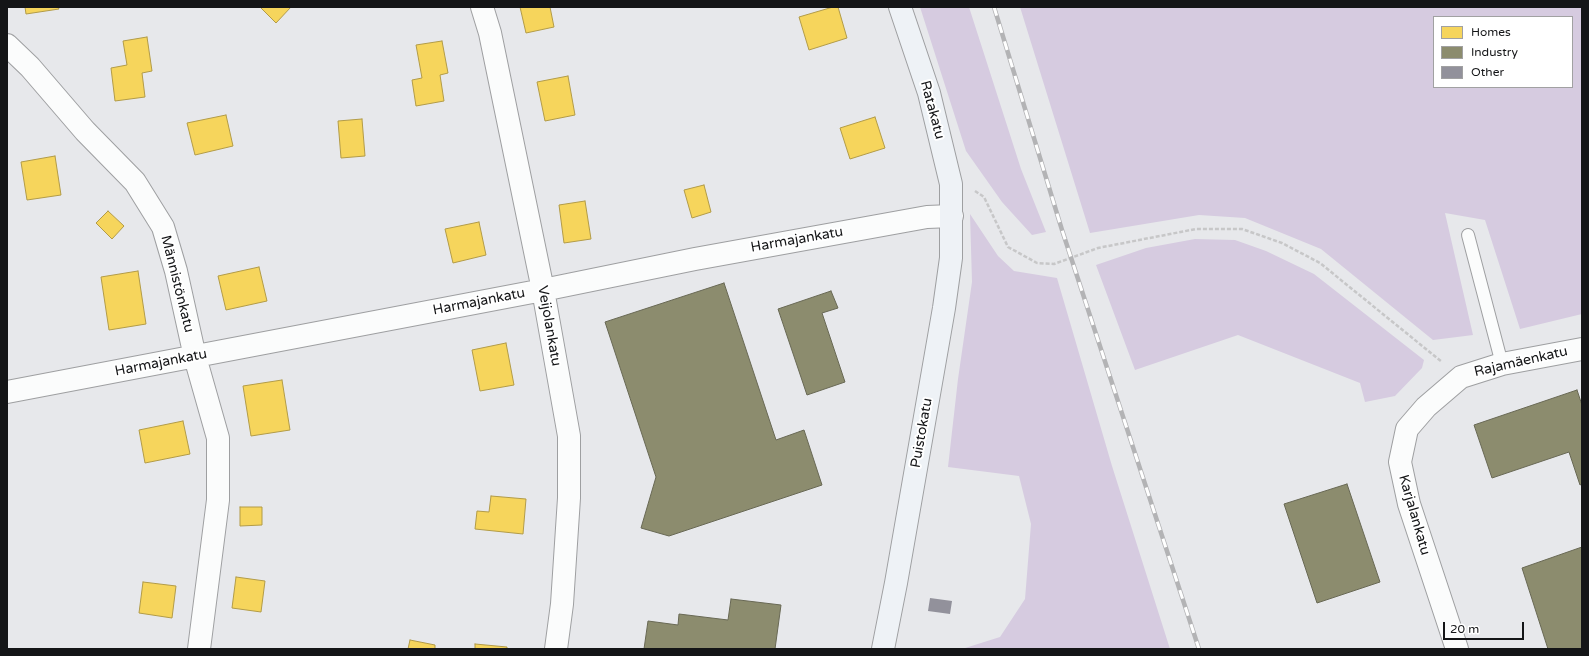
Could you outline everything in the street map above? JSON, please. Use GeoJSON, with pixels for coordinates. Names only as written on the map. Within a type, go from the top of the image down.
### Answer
{"type":"FeatureCollection","features":[{"type":"Feature","properties":{"kind":"street","name":"Veijolankatu"},"geometry":{"type":"LineString","coordinates":[[482,7],[490,33],[543,290],[569,436],[568,498],[562,604],[556,649]]}},
{"type":"Feature","properties":{"kind":"street","name":"Ratakatu"},"geometry":{"type":"LineString","coordinates":[[900,7],[929,93],[951,184],[952,216]]}},
{"type":"Feature","properties":{"kind":"street","name":"Männistönkatu"},"geometry":{"type":"LineString","coordinates":[[7,45],[30,67],[85,130],[135,182],[163,227],[176,271],[195,357],[218,438],[218,500],[199,649]]}},
{"type":"Feature","properties":{"kind":"street","name":"Harmajankatu"},"geometry":{"type":"LineString","coordinates":[[7,392],[543,290],[695,259],[927,217],[952,216]]}},
{"type":"Feature","properties":{"kind":"street","name":"Puistokatu"},"geometry":{"type":"LineString","coordinates":[[883,649],[944,308],[951,258],[952,216]]}},
{"type":"Feature","properties":{"kind":"street","name":"Rajamäenkatu"},"geometry":{"type":"LineString","coordinates":[[1461,377],[1502,364],[1582,349]]}},
{"type":"Feature","properties":{"kind":"street","name":"Karjalankatu"},"geometry":{"type":"LineString","coordinates":[[1457,649],[1409,504],[1400,462],[1407,429],[1426,407],[1461,377]]}},
{"type":"Feature","properties":{"kind":"lane"},"geometry":{"type":"LineString","coordinates":[[1468,234],[1502,364]]}},
{"type":"Feature","properties":{"kind":"path"},"geometry":{"type":"LineString","coordinates":[[951,184],[973,190],[984,197],[1008,247],[1037,263],[1054,264],[1098,248],[1196,229],[1242,229],[1282,243],[1320,263],[1461,377]]}},
{"type":"Feature","properties":{"kind":"shaded area"},"geometry":{"type":"Polygon","coordinates":[[[920,7],[969,7],[1021,169],[1046,232],[1032,235],[1002,202],[966,151],[920,7]]]}},
{"type":"Feature","properties":{"kind":"shaded area"},"geometry":{"type":"Polygon","coordinates":[[[1020,7],[1582,7],[1582,314],[1520,329],[1485,220],[1445,213],[1473,335],[1433,340],[1321,249],[1245,218],[1199,215],[1090,233],[1020,7]]]}},
{"type":"Feature","properties":{"kind":"shaded area"},"geometry":{"type":"Polygon","coordinates":[[[970,214],[998,256],[1014,271],[1057,278],[1112,466],[1170,649],[962,649],[1000,637],[1025,599],[1031,524],[1019,476],[948,467],[958,379],[972,282],[970,214]]]}},
{"type":"Feature","properties":{"kind":"shaded area"},"geometry":{"type":"Polygon","coordinates":[[[1195,239],[1235,240],[1266,251],[1314,274],[1424,360],[1422,368],[1395,396],[1365,402],[1360,383],[1238,335],[1135,370],[1096,265],[1146,248],[1195,239]]]}},
{"type":"Feature","properties":{"kind":"building: Homes"},"geometry":{"type":"Polygon","coordinates":[[[25,7],[58,7],[59,9],[26,14],[25,7]]]}},
{"type":"Feature","properties":{"kind":"building: Homes"},"geometry":{"type":"Polygon","coordinates":[[[260,7],[291,7],[276,23],[260,7]]]}},
{"type":"Feature","properties":{"kind":"building: Homes"},"geometry":{"type":"Polygon","coordinates":[[[520,7],[550,7],[554,27],[526,33],[520,7]]]}},
{"type":"Feature","properties":{"kind":"building: Homes"},"geometry":{"type":"Polygon","coordinates":[[[833,7],[838,7],[847,38],[809,50],[799,17],[833,7]]]}},
{"type":"Feature","properties":{"kind":"building: Homes"},"geometry":{"type":"Polygon","coordinates":[[[147,37],[152,71],[142,73],[145,97],[115,101],[111,68],[127,65],[123,41],[147,37]]]}},
{"type":"Feature","properties":{"kind":"building: Homes"},"geometry":{"type":"Polygon","coordinates":[[[442,41],[448,73],[440,75],[444,101],[416,106],[412,80],[422,78],[416,45],[442,41]]]}},
{"type":"Feature","properties":{"kind":"building: Homes"},"geometry":{"type":"Polygon","coordinates":[[[568,76],[575,115],[545,121],[537,82],[568,76]]]}},
{"type":"Feature","properties":{"kind":"building: Homes"},"geometry":{"type":"Polygon","coordinates":[[[226,115],[233,146],[195,155],[187,123],[226,115]]]}},
{"type":"Feature","properties":{"kind":"building: Homes"},"geometry":{"type":"Polygon","coordinates":[[[875,117],[885,148],[850,159],[840,128],[875,117]]]}},
{"type":"Feature","properties":{"kind":"building: Homes"},"geometry":{"type":"Polygon","coordinates":[[[362,119],[365,156],[341,158],[338,121],[362,119]]]}},
{"type":"Feature","properties":{"kind":"building: Homes"},"geometry":{"type":"Polygon","coordinates":[[[55,156],[61,195],[27,200],[21,162],[55,156]]]}},
{"type":"Feature","properties":{"kind":"building: Homes"},"geometry":{"type":"Polygon","coordinates":[[[704,185],[711,212],[692,218],[684,190],[704,185]]]}},
{"type":"Feature","properties":{"kind":"building: Homes"},"geometry":{"type":"Polygon","coordinates":[[[585,201],[591,239],[564,243],[559,205],[585,201]]]}},
{"type":"Feature","properties":{"kind":"building: Homes"},"geometry":{"type":"Polygon","coordinates":[[[108,211],[124,226],[112,239],[96,223],[108,211]]]}},
{"type":"Feature","properties":{"kind":"building: Homes"},"geometry":{"type":"Polygon","coordinates":[[[479,222],[486,255],[453,263],[445,229],[479,222]]]}},
{"type":"Feature","properties":{"kind":"building: Homes"},"geometry":{"type":"Polygon","coordinates":[[[259,267],[267,301],[226,310],[218,276],[259,267]]]}},
{"type":"Feature","properties":{"kind":"building: Homes"},"geometry":{"type":"Polygon","coordinates":[[[138,271],[146,324],[109,330],[101,277],[138,271]]]}},
{"type":"Feature","properties":{"kind":"building: Homes"},"geometry":{"type":"Polygon","coordinates":[[[506,343],[514,385],[480,391],[472,350],[506,343]]]}},
{"type":"Feature","properties":{"kind":"building: Homes"},"geometry":{"type":"Polygon","coordinates":[[[282,380],[290,430],[251,436],[243,386],[282,380]]]}},
{"type":"Feature","properties":{"kind":"building: Homes"},"geometry":{"type":"Polygon","coordinates":[[[183,421],[190,454],[145,463],[139,430],[183,421]]]}},
{"type":"Feature","properties":{"kind":"building: Homes"},"geometry":{"type":"Polygon","coordinates":[[[491,496],[526,499],[523,534],[475,529],[477,511],[489,512],[491,496]]]}},
{"type":"Feature","properties":{"kind":"building: Homes"},"geometry":{"type":"Polygon","coordinates":[[[240,507],[262,507],[262,525],[240,526],[240,507]]]}},
{"type":"Feature","properties":{"kind":"building: Homes"},"geometry":{"type":"Polygon","coordinates":[[[236,577],[265,581],[261,612],[232,608],[236,577]]]}},
{"type":"Feature","properties":{"kind":"building: Homes"},"geometry":{"type":"Polygon","coordinates":[[[143,582],[176,586],[172,618],[139,613],[143,582]]]}},
{"type":"Feature","properties":{"kind":"building: Homes"},"geometry":{"type":"Polygon","coordinates":[[[410,640],[435,645],[435,649],[408,649],[410,640]]]}},
{"type":"Feature","properties":{"kind":"building: Homes"},"geometry":{"type":"Polygon","coordinates":[[[475,644],[507,647],[507,649],[475,649],[475,644]]]}},
{"type":"Feature","properties":{"kind":"building: Industry"},"geometry":{"type":"Polygon","coordinates":[[[724,283],[776,440],[804,430],[822,485],[669,536],[641,528],[656,477],[605,322],[724,283]]]}},
{"type":"Feature","properties":{"kind":"building: Industry"},"geometry":{"type":"Polygon","coordinates":[[[831,291],[838,308],[822,313],[845,382],[807,395],[778,309],[831,291]]]}},
{"type":"Feature","properties":{"kind":"building: Industry"},"geometry":{"type":"Polygon","coordinates":[[[1577,390],[1582,405],[1582,484],[1580,485],[1569,452],[1492,478],[1474,425],[1577,390]]]}},
{"type":"Feature","properties":{"kind":"building: Industry"},"geometry":{"type":"Polygon","coordinates":[[[1347,484],[1380,582],[1317,603],[1284,504],[1347,484]]]}},
{"type":"Feature","properties":{"kind":"building: Industry"},"geometry":{"type":"Polygon","coordinates":[[[1582,547],[1582,649],[1548,649],[1522,568],[1582,547]]]}},
{"type":"Feature","properties":{"kind":"building: Industry"},"geometry":{"type":"Polygon","coordinates":[[[731,599],[781,605],[775,649],[644,649],[648,621],[678,625],[679,614],[728,620],[731,599]]]}},
{"type":"Feature","properties":{"kind":"building: Other"},"geometry":{"type":"Polygon","coordinates":[[[930,598],[952,601],[950,614],[928,611],[930,598]]]}},
{"type":"Feature","properties":{"kind":"railway"},"geometry":{"type":"LineString","coordinates":[[994,7],[1062,230],[1199,649]]}}]}
